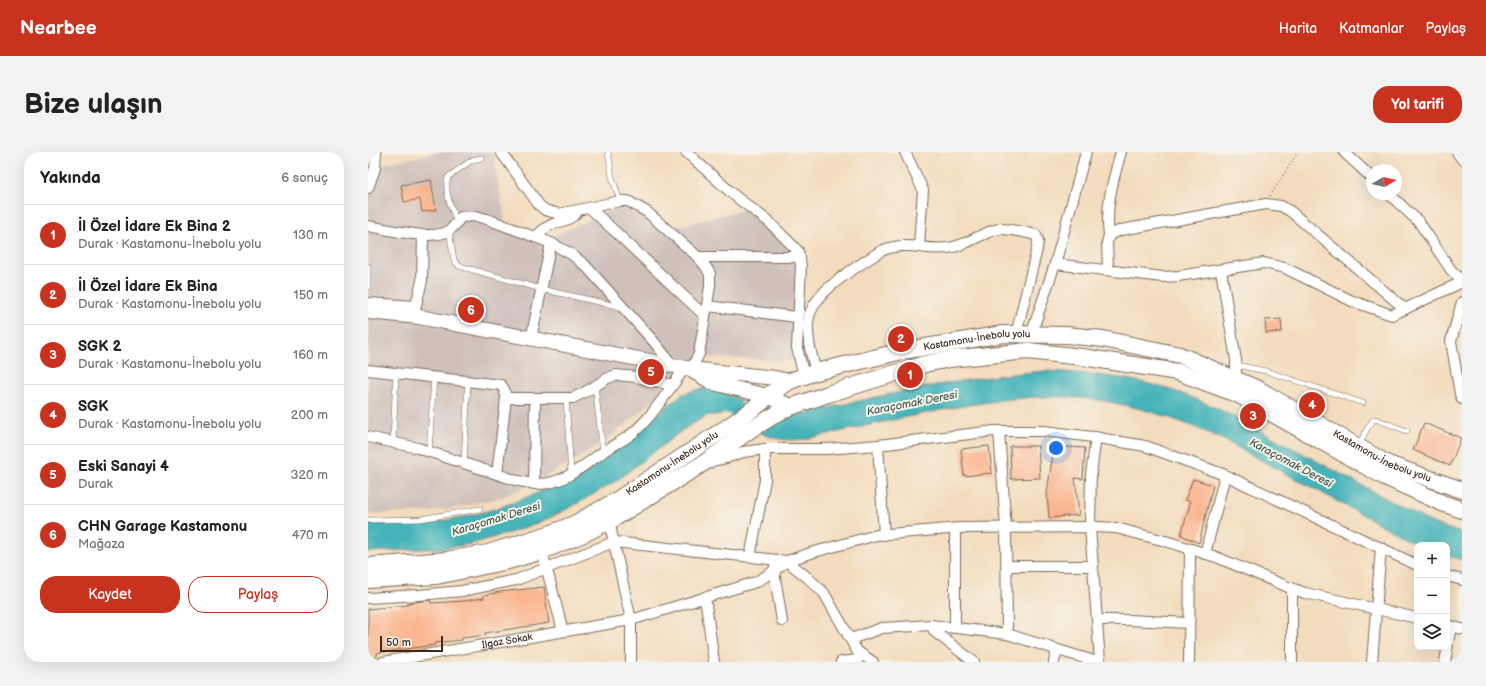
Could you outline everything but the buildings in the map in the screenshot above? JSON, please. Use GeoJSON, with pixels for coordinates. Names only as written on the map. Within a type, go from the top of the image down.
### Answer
{"type":"FeatureCollection","features":[{"type":"Feature","properties":{"kind":"main road"},"geometry":{"type":"LineString","coordinates":[[368,312],[415,311],[531,339],[683,368],[775,378],[828,375],[830,380],[830,389],[828,394]]}},
{"type":"Feature","properties":{"kind":"main road","name":"Kastamonu-İnebolu yolu"},"geometry":{"type":"LineString","coordinates":[[368,566],[447,560],[488,553],[608,514],[764,400],[808,375],[902,351],[1003,334],[1067,335],[1103,339],[1180,355],[1236,372],[1258,389],[1388,464],[1462,490]]}},
{"type":"Feature","properties":{"kind":"main road"},"geometry":{"type":"LineString","coordinates":[[368,580],[437,576],[508,562],[542,551],[581,535],[608,514],[707,461],[750,430],[785,409],[828,394],[926,364],[950,359],[1028,351],[1082,357],[1178,372],[1239,395],[1383,476],[1442,503],[1462,510]]}},
{"type":"Feature","properties":{"kind":"main road"},"geometry":{"type":"LineString","coordinates":[[864,360],[870,381]]}},
{"type":"Feature","properties":{"kind":"main road"},"geometry":{"type":"LineString","coordinates":[[683,368],[713,383],[764,400],[785,409]]}},
{"type":"Feature","properties":{"kind":"street"},"geometry":{"type":"LineString","coordinates":[[368,188],[375,168],[376,152]]}},
{"type":"Feature","properties":{"kind":"street"},"geometry":{"type":"LineString","coordinates":[[368,437],[429,452],[515,480],[534,484],[548,484],[571,474],[630,436],[642,425],[673,385],[683,368],[699,354],[710,286],[710,274],[698,257],[647,212],[628,201],[620,201],[559,214],[545,210],[539,205],[501,152]]}},
{"type":"Feature","properties":{"kind":"street"},"geometry":{"type":"LineString","coordinates":[[686,152],[735,196],[768,221],[798,251],[800,257],[800,281],[796,348],[808,375]]}},
{"type":"Feature","properties":{"kind":"street"},"geometry":{"type":"LineString","coordinates":[[905,152],[923,190],[919,246]]}},
{"type":"Feature","properties":{"kind":"street"},"geometry":{"type":"LineString","coordinates":[[1024,335],[1056,264],[1086,152]]}},
{"type":"Feature","properties":{"kind":"street"},"geometry":{"type":"LineString","coordinates":[[1108,269],[1107,244],[1109,235],[1109,199],[1121,152]]}},
{"type":"Feature","properties":{"kind":"street"},"geometry":{"type":"LineString","coordinates":[[1344,152],[1366,172]]}},
{"type":"Feature","properties":{"kind":"street"},"geometry":{"type":"LineString","coordinates":[[1457,152],[1462,160]]}},
{"type":"Feature","properties":{"kind":"street"},"geometry":{"type":"LineString","coordinates":[[1056,264],[1108,269],[1162,277],[1264,263],[1285,268],[1352,301],[1392,315],[1462,282],[1451,270],[1419,222],[1395,200]]}},
{"type":"Feature","properties":{"kind":"street"},"geometry":{"type":"LineString","coordinates":[[1109,235],[1121,230],[1266,204],[1281,206],[1290,211],[1405,309]]}},
{"type":"Feature","properties":{"kind":"street"},"geometry":{"type":"LineString","coordinates":[[590,208],[706,311],[797,317]]}},
{"type":"Feature","properties":{"kind":"street"},"geometry":{"type":"LineString","coordinates":[[535,237],[542,230],[551,225],[569,219],[578,210]]}},
{"type":"Feature","properties":{"kind":"street"},"geometry":{"type":"LineString","coordinates":[[368,226],[423,235],[442,234],[449,231],[461,217],[475,216],[551,243],[571,254],[584,265],[655,343],[683,368]]}},
{"type":"Feature","properties":{"kind":"street"},"geometry":{"type":"LineString","coordinates":[[808,375],[808,333],[810,311],[815,302],[827,289],[880,251],[888,247],[908,245],[946,248],[959,246],[984,234],[1000,229],[1036,235],[1038,249],[1024,335]]}},
{"type":"Feature","properties":{"kind":"street"},"geometry":{"type":"LineString","coordinates":[[368,303],[415,311],[422,281],[423,235]]}},
{"type":"Feature","properties":{"kind":"street"},"geometry":{"type":"LineString","coordinates":[[531,339],[551,243]]}},
{"type":"Feature","properties":{"kind":"street"},"geometry":{"type":"LineString","coordinates":[[698,257],[800,257]]}},
{"type":"Feature","properties":{"kind":"street"},"geometry":{"type":"LineString","coordinates":[[1221,270],[1236,372]]}},
{"type":"Feature","properties":{"kind":"street"},"geometry":{"type":"LineString","coordinates":[[1462,302],[1451,341],[1462,399]]}},
{"type":"Feature","properties":{"kind":"street"},"geometry":{"type":"LineString","coordinates":[[368,370],[501,385],[504,389],[506,398],[497,474]]}},
{"type":"Feature","properties":{"kind":"street"},"geometry":{"type":"LineString","coordinates":[[506,398],[573,398],[608,378],[621,375],[673,385]]}},
{"type":"Feature","properties":{"kind":"street"},"geometry":{"type":"LineString","coordinates":[[534,484],[535,398]]}},
{"type":"Feature","properties":{"kind":"street"},"geometry":{"type":"LineString","coordinates":[[707,461],[726,458],[743,452],[765,449],[827,448],[998,431],[1044,431],[1096,437],[1145,446],[1225,475],[1414,564]]}},
{"type":"Feature","properties":{"kind":"street"},"geometry":{"type":"LineString","coordinates":[[998,431],[1006,528],[1007,634]]}},
{"type":"Feature","properties":{"kind":"street"},"geometry":{"type":"LineString","coordinates":[[1096,437],[1091,474],[1090,527],[1100,662]]}},
{"type":"Feature","properties":{"kind":"street"},"geometry":{"type":"LineString","coordinates":[[878,444],[884,535]]}},
{"type":"Feature","properties":{"kind":"street"},"geometry":{"type":"LineString","coordinates":[[750,557],[765,480],[765,449]]}},
{"type":"Feature","properties":{"kind":"street"},"geometry":{"type":"LineString","coordinates":[[1206,554],[1225,475]]}},
{"type":"Feature","properties":{"kind":"street"},"geometry":{"type":"LineString","coordinates":[[608,514],[631,620],[631,662]]}},
{"type":"Feature","properties":{"kind":"street"},"geometry":{"type":"LineString","coordinates":[[368,598],[462,591],[516,580],[614,542],[786,561],[839,545],[884,535],[955,529],[1090,527],[1116,528],[1130,531],[1206,554],[1305,593],[1414,617]]}},
{"type":"Feature","properties":{"kind":"street"},"geometry":{"type":"LineString","coordinates":[[955,529],[955,628]]}},
{"type":"Feature","properties":{"kind":"street"},"geometry":{"type":"LineString","coordinates":[[1372,662],[1381,548]]}},
{"type":"Feature","properties":{"kind":"street"},"geometry":{"type":"LineString","coordinates":[[1189,662],[1190,549]]}},
{"type":"Feature","properties":{"kind":"street"},"geometry":{"type":"LineString","coordinates":[[542,551],[564,631]]}},
{"type":"Feature","properties":{"kind":"street"},"geometry":{"type":"LineString","coordinates":[[776,560],[774,571],[782,621]]}},
{"type":"Feature","properties":{"kind":"street"},"geometry":{"type":"LineString","coordinates":[[786,561],[807,577],[824,593],[851,639],[857,657]]}},
{"type":"Feature","properties":{"kind":"street","name":"Ilgaz Sokak"},"geometry":{"type":"LineString","coordinates":[[384,662],[631,620],[756,582],[774,571],[786,561]]}},
{"type":"Feature","properties":{"kind":"street"},"geometry":{"type":"LineString","coordinates":[[1006,566],[1093,566]]}},
{"type":"Feature","properties":{"kind":"street"},"geometry":{"type":"LineString","coordinates":[[1450,577],[1462,580]]}},
{"type":"Feature","properties":{"kind":"street"},"geometry":{"type":"LineString","coordinates":[[1292,588],[1292,662]]}},
{"type":"Feature","properties":{"kind":"street"},"geometry":{"type":"LineString","coordinates":[[705,597],[714,662]]}},
{"type":"Feature","properties":{"kind":"street"},"geometry":{"type":"LineString","coordinates":[[1097,620],[1189,623]]}},
{"type":"Feature","properties":{"kind":"street"},"geometry":{"type":"LineString","coordinates":[[931,625],[935,632],[974,662]]}},
{"type":"Feature","properties":{"kind":"street"},"geometry":{"type":"LineString","coordinates":[[851,639],[882,628],[931,625],[1007,634],[1097,662]]}},
{"type":"Feature","properties":{"kind":"street"},"geometry":{"type":"LineString","coordinates":[[1450,626],[1462,628]]}},
{"type":"Feature","properties":{"kind":"street"},"geometry":{"type":"LineString","coordinates":[[1054,662],[1057,650]]}},
{"type":"Feature","properties":{"kind":"street"},"geometry":{"type":"LineString","coordinates":[[1445,662],[1446,650]]}},
{"type":"Feature","properties":{"kind":"street"},"geometry":{"type":"LineString","coordinates":[[841,662],[857,657],[873,662]]}},
{"type":"Feature","properties":{"kind":"lane"},"geometry":{"type":"LineString","coordinates":[[608,152],[612,177],[620,201]]}},
{"type":"Feature","properties":{"kind":"lane"},"geometry":{"type":"LineString","coordinates":[[457,222],[448,196],[446,185],[448,177],[472,160],[482,158]]}},
{"type":"Feature","properties":{"kind":"lane"},"geometry":{"type":"LineString","coordinates":[[449,231],[454,260],[459,266],[542,289],[624,308]]}},
{"type":"Feature","properties":{"kind":"lane"},"geometry":{"type":"LineString","coordinates":[[368,266],[368,287]]}},
{"type":"Feature","properties":{"kind":"lane"},"geometry":{"type":"LineString","coordinates":[[1236,372],[1266,371],[1363,403]]}},
{"type":"Feature","properties":{"kind":"lane"},"geometry":{"type":"LineString","coordinates":[[393,442],[396,373]]}},
{"type":"Feature","properties":{"kind":"lane"},"geometry":{"type":"LineString","coordinates":[[429,452],[434,377]]}},
{"type":"Feature","properties":{"kind":"lane"},"geometry":{"type":"LineString","coordinates":[[464,463],[468,381]]}},
{"type":"Feature","properties":{"kind":"lane"},"geometry":{"type":"LineString","coordinates":[[595,386],[603,452]]}},
{"type":"Feature","properties":{"kind":"lane"},"geometry":{"type":"LineString","coordinates":[[566,399],[571,474]]}},
{"type":"Feature","properties":{"kind":"lane"},"geometry":{"type":"LineString","coordinates":[[1358,447],[1368,427],[1374,419],[1407,431]]}},
{"type":"Feature","properties":{"kind":"lane"},"geometry":{"type":"LineString","coordinates":[[368,520],[420,519],[480,509]]}},
{"type":"Feature","properties":{"kind":"path"},"geometry":{"type":"LineString","coordinates":[[1266,204],[1298,152]]}},
{"type":"Feature","properties":{"kind":"shaded area"},"geometry":{"type":"Polygon","coordinates":[[[368,152],[377,152],[380,165],[438,152],[493,152],[505,223],[551,237],[628,203],[663,230],[753,207],[796,250],[795,361],[705,357],[609,438],[574,461],[524,488],[502,497],[461,507],[429,512],[368,514],[368,152]]]}},
{"type":"Feature","properties":{"kind":"water"},"geometry":{"type":"Polygon","coordinates":[[[1046,371],[1093,374],[1156,386],[1201,401],[1259,430],[1426,520],[1462,533],[1462,560],[1450,557],[1450,542],[1414,542],[1218,437],[1177,420],[1112,402],[1067,397],[1023,398],[991,402],[901,418],[806,439],[783,439],[761,433],[789,415],[802,414],[954,382],[1046,371]]]}},
{"type":"Feature","properties":{"kind":"water"},"geometry":{"type":"Polygon","coordinates":[[[710,388],[742,400],[720,415],[708,415],[684,429],[616,481],[547,519],[522,529],[471,544],[444,548],[368,552],[368,524],[441,521],[504,506],[544,490],[582,470],[610,451],[681,395],[696,390],[710,388]]]}},
{"type":"Feature","properties":{"kind":"waterway","name":"Karaçomak Deresi"},"geometry":{"type":"LineString","coordinates":[[711,403],[731,407],[775,425]]}},
{"type":"Feature","properties":{"kind":"place","name":"CHN Garage Kastamonu"},"geometry":{"type":"Point","coordinates":[471,310]}},
{"type":"Feature","properties":{"kind":"place","name":"İl Özel İdare Ek Bina"},"geometry":{"type":"Point","coordinates":[901,339]}},
{"type":"Feature","properties":{"kind":"place","name":"Eski Sanayi 4"},"geometry":{"type":"Point","coordinates":[651,372]}},
{"type":"Feature","properties":{"kind":"place","name":"İl Özel İdare Ek Bina 2"},"geometry":{"type":"Point","coordinates":[910,375]}},
{"type":"Feature","properties":{"kind":"place","name":"SGK"},"geometry":{"type":"Point","coordinates":[1312,405]}},
{"type":"Feature","properties":{"kind":"place","name":"SGK 2"},"geometry":{"type":"Point","coordinates":[1253,416]}}]}
